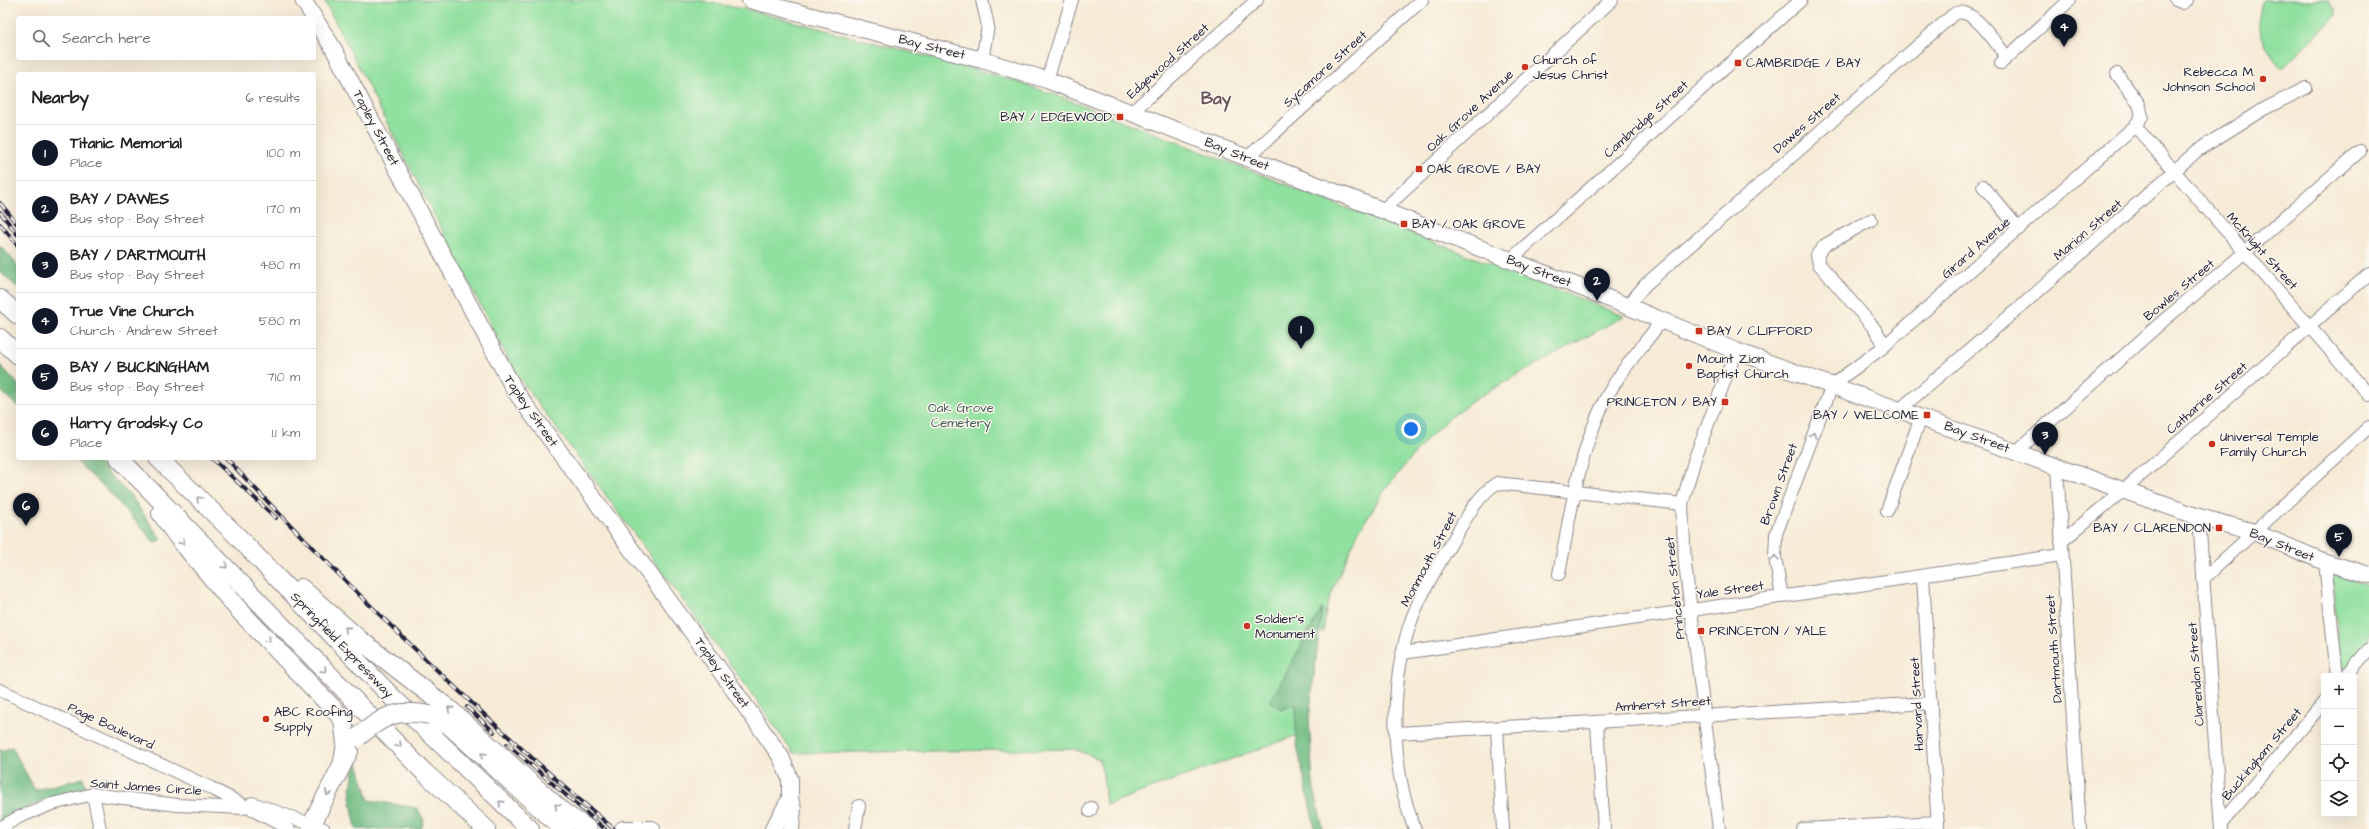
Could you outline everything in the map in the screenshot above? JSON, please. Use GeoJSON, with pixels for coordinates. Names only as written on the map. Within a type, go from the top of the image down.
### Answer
{"type":"FeatureCollection","features":[{"type":"Feature","properties":{"kind":"highway"},"geometry":{"type":"LineString","coordinates":[[0,338],[16,353]]}},
{"type":"Feature","properties":{"kind":"highway","name":"Springfield Expressway"},"geometry":{"type":"LineString","coordinates":[[160,460],[228,527],[387,691],[530,829]]}},
{"type":"Feature","properties":{"kind":"highway"},"geometry":{"type":"LineString","coordinates":[[123,462],[177,536],[233,604],[342,719],[346,737],[343,761]]}},
{"type":"Feature","properties":{"kind":"highway"},"geometry":{"type":"LineString","coordinates":[[123,462],[424,772],[486,829]]}},
{"type":"Feature","properties":{"kind":"highway"},"geometry":{"type":"LineString","coordinates":[[228,527],[291,578],[360,640],[449,709],[564,813],[588,829]]}},
{"type":"Feature","properties":{"kind":"highway"},"geometry":{"type":"LineString","coordinates":[[315,827],[343,761],[358,737],[380,718],[391,714],[412,712],[430,715],[449,724],[563,829]]}},
{"type":"Feature","properties":{"kind":"main road","name":"Tapley Street"},"geometry":{"type":"LineString","coordinates":[[303,0],[313,16]]}},
{"type":"Feature","properties":{"kind":"main road","name":"Bay Street"},"geometry":{"type":"LineString","coordinates":[[750,0],[982,60],[1047,80],[1133,112],[1247,158],[1595,293],[1736,351],[1921,417],[2057,468],[2124,489],[2200,517],[2254,532],[2325,562],[2369,575]]}},
{"type":"Feature","properties":{"kind":"main road","name":"Tapley Street"},"geometry":{"type":"LineString","coordinates":[[316,20],[334,48],[515,391],[781,757],[790,779],[790,799],[794,810],[791,829]]}},
{"type":"Feature","properties":{"kind":"main road","name":"Tapley Street"},"geometry":{"type":"LineString","coordinates":[[773,829],[790,799]]}},
{"type":"Feature","properties":{"kind":"main road"},"geometry":{"type":"LineString","coordinates":[[627,829],[652,829]]}},
{"type":"Feature","properties":{"kind":"street"},"geometry":{"type":"LineString","coordinates":[[982,0],[988,26],[982,60]]}},
{"type":"Feature","properties":{"kind":"street"},"geometry":{"type":"LineString","coordinates":[[1047,80],[1072,0]]}},
{"type":"Feature","properties":{"kind":"street","name":"Edgewood Street"},"geometry":{"type":"LineString","coordinates":[[1133,112],[1257,0]]}},
{"type":"Feature","properties":{"kind":"street","name":"Sycamore Street"},"geometry":{"type":"LineString","coordinates":[[1247,158],[1422,0]]}},
{"type":"Feature","properties":{"kind":"street","name":"Oak Grove Avenue"},"geometry":{"type":"LineString","coordinates":[[1383,210],[1612,0]]}},
{"type":"Feature","properties":{"kind":"street","name":"Cambridge Street"},"geometry":{"type":"LineString","coordinates":[[1510,260],[1801,0]]}},
{"type":"Feature","properties":{"kind":"street","name":"Dawes Street"},"geometry":{"type":"LineString","coordinates":[[1627,307],[1655,276],[1954,14],[1963,12],[1975,18],[2004,60],[2070,0]]}},
{"type":"Feature","properties":{"kind":"street"},"geometry":{"type":"LineString","coordinates":[[2117,74],[2139,104],[2142,116],[2135,126]]}},
{"type":"Feature","properties":{"kind":"street","name":"Marion Street"},"geometry":{"type":"LineString","coordinates":[[1899,410],[2175,172],[2198,150],[2226,131],[2306,88]]}},
{"type":"Feature","properties":{"kind":"street","name":"McKnight Street"},"geometry":{"type":"LineString","coordinates":[[2135,126],[2369,395]]}},
{"type":"Feature","properties":{"kind":"street","name":"Girard Avenue"},"geometry":{"type":"LineString","coordinates":[[1832,385],[1882,348],[2135,126]]}},
{"type":"Feature","properties":{"kind":"street","name":"Bowles Street"},"geometry":{"type":"LineString","coordinates":[[2016,452],[2163,321],[2244,253],[2360,151]]}},
{"type":"Feature","properties":{"kind":"street"},"geometry":{"type":"LineString","coordinates":[[1983,186],[2019,229]]}},
{"type":"Feature","properties":{"kind":"street"},"geometry":{"type":"LineString","coordinates":[[1870,220],[1825,245],[1817,255],[1819,264],[1874,328],[1882,340],[1882,348]]}},
{"type":"Feature","properties":{"kind":"street","name":"Catharine Street"},"geometry":{"type":"LineString","coordinates":[[2061,542],[2124,489],[2369,274]]}},
{"type":"Feature","properties":{"kind":"street"},"geometry":{"type":"LineString","coordinates":[[1559,574],[1575,492],[1583,458],[1593,426],[1606,399],[1621,375],[1662,320]]}},
{"type":"Feature","properties":{"kind":"street","name":"Princeton Street"},"geometry":{"type":"LineString","coordinates":[[1719,829],[1703,715],[1685,564],[1682,504],[1695,458],[1736,351]]}},
{"type":"Feature","properties":{"kind":"street","name":"Brown Street"},"geometry":{"type":"LineString","coordinates":[[1782,597],[1775,557],[1776,534],[1832,385]]}},
{"type":"Feature","properties":{"kind":"street"},"geometry":{"type":"LineString","coordinates":[[1887,511],[1921,417]]}},
{"type":"Feature","properties":{"kind":"street"},"geometry":{"type":"LineString","coordinates":[[2203,579],[2369,427]]}},
{"type":"Feature","properties":{"kind":"street","name":"Dartmouth Street"},"geometry":{"type":"LineString","coordinates":[[2057,468],[2061,554],[2080,829]]}},
{"type":"Feature","properties":{"kind":"street","name":"Monmouth Street"},"geometry":{"type":"LineString","coordinates":[[1415,829],[1408,812],[1399,774],[1397,695],[1403,653],[1410,626],[1426,589],[1466,518],[1487,490],[1497,483],[1682,504]]}},
{"type":"Feature","properties":{"kind":"street","name":"Clarendon Street"},"geometry":{"type":"LineString","coordinates":[[2200,517],[2221,827]]}},
{"type":"Feature","properties":{"kind":"street","name":"Yale Street"},"geometry":{"type":"LineString","coordinates":[[1403,653],[1923,577],[2061,554]]}},
{"type":"Feature","properties":{"kind":"street"},"geometry":{"type":"LineString","coordinates":[[2325,562],[2337,673]]}},
{"type":"Feature","properties":{"kind":"street","name":"Harvard Street"},"geometry":{"type":"LineString","coordinates":[[1923,577],[1938,825]]}},
{"type":"Feature","properties":{"kind":"street"},"geometry":{"type":"LineString","coordinates":[[2349,673],[2369,649]]}},
{"type":"Feature","properties":{"kind":"street","name":"Page Boulevard"},"geometry":{"type":"LineString","coordinates":[[0,690],[211,788],[289,829]]}},
{"type":"Feature","properties":{"kind":"street","name":"Amherst Street"},"geometry":{"type":"LineString","coordinates":[[1397,733],[1597,724],[1703,715],[1931,703]]}},
{"type":"Feature","properties":{"kind":"street","name":"Buckingham Street"},"geometry":{"type":"LineString","coordinates":[[2221,827],[2321,706]]}},
{"type":"Feature","properties":{"kind":"street"},"geometry":{"type":"LineString","coordinates":[[1597,724],[1604,829]]}},
{"type":"Feature","properties":{"kind":"street"},"geometry":{"type":"LineString","coordinates":[[1497,728],[1503,829]]}},
{"type":"Feature","properties":{"kind":"street","name":"Page Boulevard"},"geometry":{"type":"LineString","coordinates":[[211,788],[315,827]]}},
{"type":"Feature","properties":{"kind":"street"},"geometry":{"type":"LineString","coordinates":[[93,794],[100,829]]}},
{"type":"Feature","properties":{"kind":"street","name":"Saint James Circle"},"geometry":{"type":"LineString","coordinates":[[0,828],[18,817],[52,804],[93,794],[177,804],[248,808]]}},
{"type":"Feature","properties":{"kind":"street"},"geometry":{"type":"LineString","coordinates":[[855,829],[859,806]]}},
{"type":"Feature","properties":{"kind":"street"},"geometry":{"type":"LineString","coordinates":[[1804,829],[1938,825]]}},
{"type":"Feature","properties":{"kind":"green space","name":"Oak Grove Cemetery"},"geometry":{"type":"Polygon","coordinates":[[[324,0],[698,0],[753,11],[1002,77],[1056,95],[1624,316],[1480,396],[1449,418],[1426,440],[1386,488],[1359,531],[1335,584],[1326,609],[1323,632],[1307,630],[1304,648],[1300,734],[1106,805],[1103,774],[1099,759],[1075,749],[793,753],[755,698],[515,372],[324,0]]]}},
{"type":"Feature","properties":{"kind":"green space"},"geometry":{"type":"Polygon","coordinates":[[[2262,0],[2328,0],[2335,9],[2336,16],[2282,69],[2271,54],[2262,36],[2259,9],[2262,0]]]}},
{"type":"Feature","properties":{"kind":"green space"},"geometry":{"type":"Polygon","coordinates":[[[0,245],[16,264],[16,286],[0,272],[0,245]]]}},
{"type":"Feature","properties":{"kind":"green space"},"geometry":{"type":"Polygon","coordinates":[[[0,365],[16,382],[16,405],[0,390],[0,365]]]}},
{"type":"Feature","properties":{"kind":"green space"},"geometry":{"type":"Polygon","coordinates":[[[75,460],[95,460],[131,496],[161,539],[155,543],[111,494],[75,460]]]}},
{"type":"Feature","properties":{"kind":"green space"},"geometry":{"type":"Polygon","coordinates":[[[2332,573],[2369,586],[2369,642],[2345,670],[2341,670],[2332,573]]]}},
{"type":"Feature","properties":{"kind":"green space"},"geometry":{"type":"Polygon","coordinates":[[[1322,608],[1309,719],[1313,784],[1323,829],[1315,829],[1296,741],[1296,705],[1281,709],[1270,702],[1322,608]]]}},
{"type":"Feature","properties":{"kind":"green space"},"geometry":{"type":"Polygon","coordinates":[[[12,747],[35,790],[83,778],[87,792],[43,800],[0,823],[0,749],[1,751],[12,747]]]}},
{"type":"Feature","properties":{"kind":"green space"},"geometry":{"type":"Polygon","coordinates":[[[356,756],[369,800],[417,808],[424,820],[421,829],[356,829],[350,796],[356,756]]]}},
{"type":"Feature","properties":{"kind":"railway"},"geometry":{"type":"LineString","coordinates":[[0,203],[16,223]]}},
{"type":"Feature","properties":{"kind":"railway"},"geometry":{"type":"LineString","coordinates":[[0,212],[16,232]]}},
{"type":"Feature","properties":{"kind":"railway"},"geometry":{"type":"LineString","coordinates":[[0,224],[16,244]]}},
{"type":"Feature","properties":{"kind":"railway"},"geometry":{"type":"LineString","coordinates":[[214,460],[276,518]]}},
{"type":"Feature","properties":{"kind":"railway"},"geometry":{"type":"LineString","coordinates":[[228,460],[319,555],[463,695],[513,741],[614,829]]}},
{"type":"Feature","properties":{"kind":"railway"},"geometry":{"type":"LineString","coordinates":[[467,707],[494,732]]}},
{"type":"Feature","properties":{"kind":"railway"},"geometry":{"type":"LineString","coordinates":[[507,744],[605,829]]}},
{"type":"Feature","properties":{"kind":"place","name":"True Vine Church"},"geometry":{"type":"Point","coordinates":[2064,47]}},
{"type":"Feature","properties":{"kind":"place","name":"CAMBRIDGE / BAY"},"geometry":{"type":"Point","coordinates":[1738,63]}},
{"type":"Feature","properties":{"kind":"place","name":"Church of Jesus Christ"},"geometry":{"type":"Point","coordinates":[1525,67]}},
{"type":"Feature","properties":{"kind":"place","name":"Rebecca M. Johnson School"},"geometry":{"type":"Point","coordinates":[2263,79]}},
{"type":"Feature","properties":{"kind":"place","name":"BAY / EDGEWOOD"},"geometry":{"type":"Point","coordinates":[1120,117]}},
{"type":"Feature","properties":{"kind":"place","name":"OAK GROVE / BAY"},"geometry":{"type":"Point","coordinates":[1419,169]}},
{"type":"Feature","properties":{"kind":"place","name":"BAY / OAK GROVE"},"geometry":{"type":"Point","coordinates":[1404,224]}},
{"type":"Feature","properties":{"kind":"place","name":"BAY / DAWES"},"geometry":{"type":"Point","coordinates":[1597,301]}},
{"type":"Feature","properties":{"kind":"place","name":"BAY / CLIFFORD"},"geometry":{"type":"Point","coordinates":[1699,331]}},
{"type":"Feature","properties":{"kind":"place","name":"Titanic Memorial"},"geometry":{"type":"Point","coordinates":[1301,349]}},
{"type":"Feature","properties":{"kind":"place","name":"Mount Zion Baptist Church"},"geometry":{"type":"Point","coordinates":[1689,366]}},
{"type":"Feature","properties":{"kind":"place","name":"PRINCETON / BAY"},"geometry":{"type":"Point","coordinates":[1725,402]}},
{"type":"Feature","properties":{"kind":"place","name":"BAY / WELCOME"},"geometry":{"type":"Point","coordinates":[1927,415]}},
{"type":"Feature","properties":{"kind":"place","name":"Universal Temple Family Church"},"geometry":{"type":"Point","coordinates":[2212,444]}},
{"type":"Feature","properties":{"kind":"place","name":"BAY / DARTMOUTH"},"geometry":{"type":"Point","coordinates":[2045,455]}},
{"type":"Feature","properties":{"kind":"place","name":"Harry Grodsky Co"},"geometry":{"type":"Point","coordinates":[26,526]}},
{"type":"Feature","properties":{"kind":"place","name":"BAY / CLARENDON"},"geometry":{"type":"Point","coordinates":[2219,528]}},
{"type":"Feature","properties":{"kind":"place","name":"BAY / BUCKINGHAM"},"geometry":{"type":"Point","coordinates":[2339,557]}},
{"type":"Feature","properties":{"kind":"place","name":"Soldier's Monument"},"geometry":{"type":"Point","coordinates":[1247,626]}},
{"type":"Feature","properties":{"kind":"place","name":"PRINCETON / YALE"},"geometry":{"type":"Point","coordinates":[1701,631]}},
{"type":"Feature","properties":{"kind":"place","name":"ABC Roofing Supply"},"geometry":{"type":"Point","coordinates":[266,719]}},
{"type":"Feature","properties":{"kind":"district","name":"Bay"},"geometry":{"type":"Point","coordinates":[1216,99]}}]}
